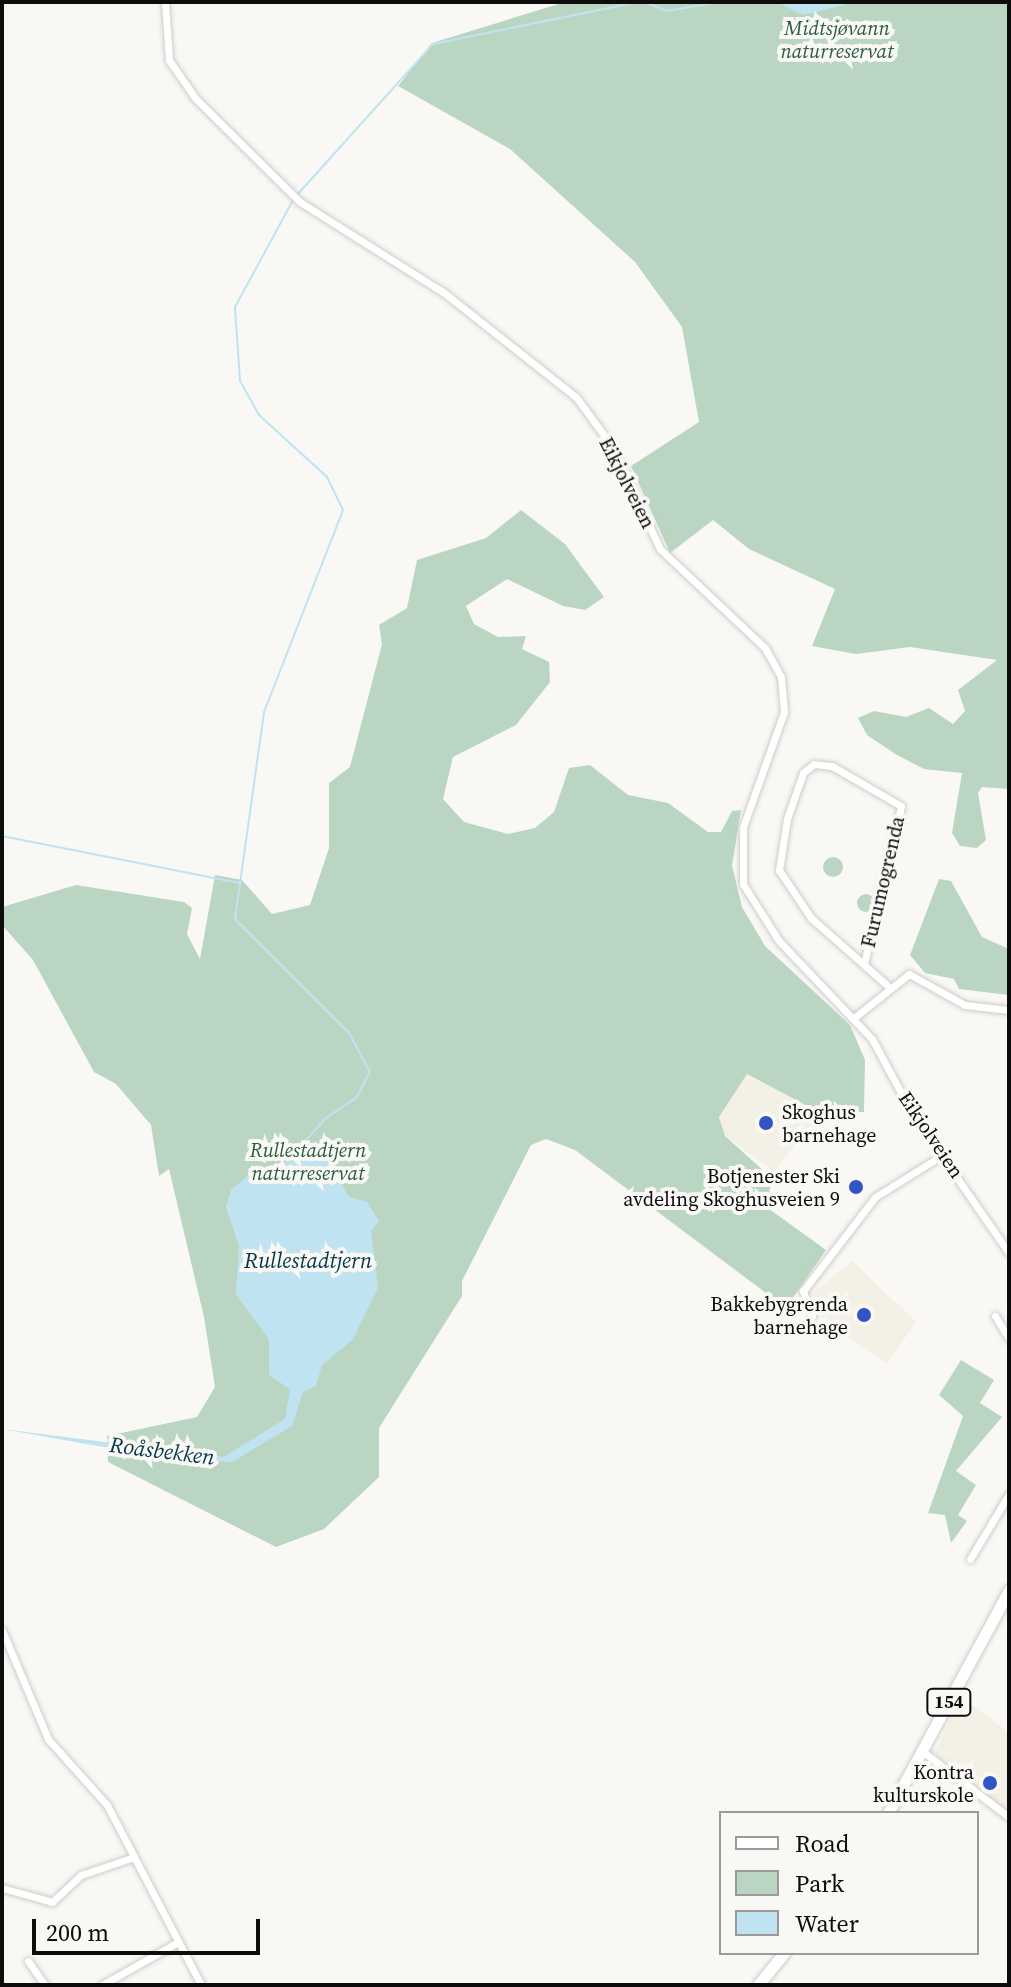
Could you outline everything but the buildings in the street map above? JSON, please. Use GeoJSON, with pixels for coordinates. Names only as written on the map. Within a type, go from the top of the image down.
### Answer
{"type":"FeatureCollection","features":[{"type":"Feature","properties":{"kind":"main road","name":"154"},"geometry":{"type":"LineString","coordinates":[[889,1811],[1009,1590]]}},
{"type":"Feature","properties":{"kind":"main road"},"geometry":{"type":"LineString","coordinates":[[762,1984],[783,1955]]}},
{"type":"Feature","properties":{"kind":"street","name":"Eikjolveien"},"geometry":{"type":"LineString","coordinates":[[165,2],[163,34],[175,73],[300,202],[443,292],[576,397],[614,449],[660,549],[765,648],[781,677],[784,712],[743,827],[739,873],[779,941],[855,1017],[1009,1253]]}},
{"type":"Feature","properties":{"kind":"street","name":"Furumogrenda"},"geometry":{"type":"LineString","coordinates":[[864,964],[901,806],[832,766],[814,764],[798,785],[777,866],[811,918],[887,985]]}},
{"type":"Feature","properties":{"kind":"street"},"geometry":{"type":"LineString","coordinates":[[855,1017],[887,985],[909,974],[965,1005],[1009,1010]]}},
{"type":"Feature","properties":{"kind":"street"},"geometry":{"type":"LineString","coordinates":[[812,1316],[803,1291],[875,1197],[944,1154]]}},
{"type":"Feature","properties":{"kind":"street"},"geometry":{"type":"LineString","coordinates":[[995,1316],[1009,1338]]}},
{"type":"Feature","properties":{"kind":"street"},"geometry":{"type":"LineString","coordinates":[[970,1559],[1009,1494]]}},
{"type":"Feature","properties":{"kind":"street"},"geometry":{"type":"LineString","coordinates":[[2,1630],[48,1739],[100,1796],[201,1985]]}},
{"type":"Feature","properties":{"kind":"street"},"geometry":{"type":"LineString","coordinates":[[922,1751],[1009,1817]]}},
{"type":"Feature","properties":{"kind":"street"},"geometry":{"type":"LineString","coordinates":[[2,1888],[52,1902],[81,1875],[134,1857]]}},
{"type":"Feature","properties":{"kind":"street"},"geometry":{"type":"LineString","coordinates":[[102,1985],[178,1942]]}},
{"type":"Feature","properties":{"kind":"street"},"geometry":{"type":"LineString","coordinates":[[28,1961],[45,1985]]}},
{"type":"Feature","properties":{"kind":"shaded area","name":"Skoghus barnehage"},"geometry":{"type":"Polygon","coordinates":[[[747,1074],[821,1113],[774,1172],[725,1136],[719,1116],[747,1074]]]}},
{"type":"Feature","properties":{"kind":"shaded area","name":"Bakkebygrenda barnehage"},"geometry":{"type":"Polygon","coordinates":[[[852,1261],[916,1322],[887,1364],[823,1319],[813,1293],[852,1261]]]}},
{"type":"Feature","properties":{"kind":"shaded area","name":"Kontra kulturskole"},"geometry":{"type":"Polygon","coordinates":[[[961,1696],[1009,1733],[1009,1813],[935,1753],[961,1696]]]}},
{"type":"Feature","properties":{"kind":"green space","name":"Midtsjøvann naturreservat"},"geometry":{"type":"Polygon","coordinates":[[[565,2],[1009,2],[1009,789],[982,787],[978,793],[986,840],[977,848],[960,846],[952,833],[962,773],[924,769],[897,755],[867,735],[858,718],[874,711],[906,717],[929,708],[953,724],[965,711],[958,690],[997,660],[910,647],[856,654],[812,646],[835,589],[749,549],[713,520],[670,553],[631,466],[699,422],[682,327],[635,262],[510,149],[398,86],[432,43],[565,2]]]}},
{"type":"Feature","properties":{"kind":"green space","name":"Rullestadtjern naturreservat"},"geometry":{"type":"Polygon","coordinates":[[[521,510],[565,544],[604,597],[585,610],[563,606],[507,579],[466,606],[474,624],[498,637],[526,636],[522,649],[549,662],[550,682],[516,725],[453,757],[443,799],[464,822],[508,834],[535,828],[554,812],[569,768],[590,765],[628,795],[668,803],[708,832],[721,832],[732,811],[741,810],[732,866],[742,907],[765,946],[850,1025],[865,1060],[864,1112],[821,1113],[747,1074],[719,1117],[725,1136],[773,1179],[765,1206],[826,1250],[786,1308],[575,1150],[546,1139],[531,1145],[462,1281],[462,1296],[379,1428],[379,1477],[324,1529],[276,1547],[108,1462],[107,1436],[197,1417],[215,1387],[204,1317],[169,1169],[159,1176],[151,1125],[116,1084],[94,1072],[33,960],[2,925],[2,907],[76,885],[184,902],[192,908],[187,934],[200,959],[215,875],[242,880],[272,914],[310,905],[329,848],[329,783],[350,767],[382,644],[379,625],[407,608],[417,560],[486,538],[521,510]]]}},
{"type":"Feature","properties":{"kind":"green space"},"geometry":{"type":"Polygon","coordinates":[[[833,857],[840,860],[843,867],[840,874],[833,877],[826,874],[823,867],[826,860],[833,857]]]}},
{"type":"Feature","properties":{"kind":"green space"},"geometry":{"type":"Polygon","coordinates":[[[939,879],[951,881],[982,937],[1009,949],[1009,995],[959,989],[954,979],[925,973],[910,955],[939,879]]]}},
{"type":"Feature","properties":{"kind":"green space"},"geometry":{"type":"Polygon","coordinates":[[[866,894],[875,903],[866,912],[857,903],[866,894]]]}},
{"type":"Feature","properties":{"kind":"green space"},"geometry":{"type":"Polygon","coordinates":[[[961,1360],[994,1380],[980,1403],[1002,1417],[956,1471],[976,1485],[958,1515],[967,1521],[951,1543],[945,1515],[928,1513],[963,1416],[939,1395],[961,1360]]]}},
{"type":"Feature","properties":{"kind":"water"},"geometry":{"type":"Polygon","coordinates":[[[777,2],[857,2],[803,15],[777,2]]]}},
{"type":"Feature","properties":{"kind":"water","name":"Rullestadtjern"},"geometry":{"type":"Polygon","coordinates":[[[312,1157],[328,1160],[349,1197],[367,1202],[379,1221],[371,1231],[378,1288],[353,1339],[322,1365],[316,1386],[303,1392],[292,1426],[232,1462],[171,1459],[2,1429],[224,1457],[285,1419],[290,1389],[269,1375],[269,1339],[236,1295],[239,1246],[226,1207],[231,1190],[256,1169],[312,1157]]]}},
{"type":"Feature","properties":{"kind":"waterway"},"geometry":{"type":"LineString","coordinates":[[297,195],[433,44],[637,2]]}},
{"type":"Feature","properties":{"kind":"waterway"},"geometry":{"type":"LineString","coordinates":[[645,2],[666,11],[720,2]]}},
{"type":"Feature","properties":{"kind":"waterway"},"geometry":{"type":"LineString","coordinates":[[286,1162],[326,1118],[357,1097],[370,1072],[349,1033],[235,919],[264,712],[343,510],[327,477],[259,415],[240,381],[235,307],[293,200]]}},
{"type":"Feature","properties":{"kind":"waterway"},"geometry":{"type":"LineString","coordinates":[[2,836],[239,883]]}},
{"type":"Feature","properties":{"kind":"place","name":"Skoghus barnehage"},"geometry":{"type":"Point","coordinates":[766,1123]}},
{"type":"Feature","properties":{"kind":"place","name":"Botjenester Ski avdeling Skoghusveien 9"},"geometry":{"type":"Point","coordinates":[856,1187]}},
{"type":"Feature","properties":{"kind":"place","name":"Bakkebygrenda barnehage"},"geometry":{"type":"Point","coordinates":[864,1315]}},
{"type":"Feature","properties":{"kind":"place","name":"Kontra kulturskole"},"geometry":{"type":"Point","coordinates":[990,1783]}},
{"type":"Feature","properties":{"kind":"water label","name":"Roåsbekken"},"geometry":{"type":"Point","coordinates":[162,1451]}}]}
